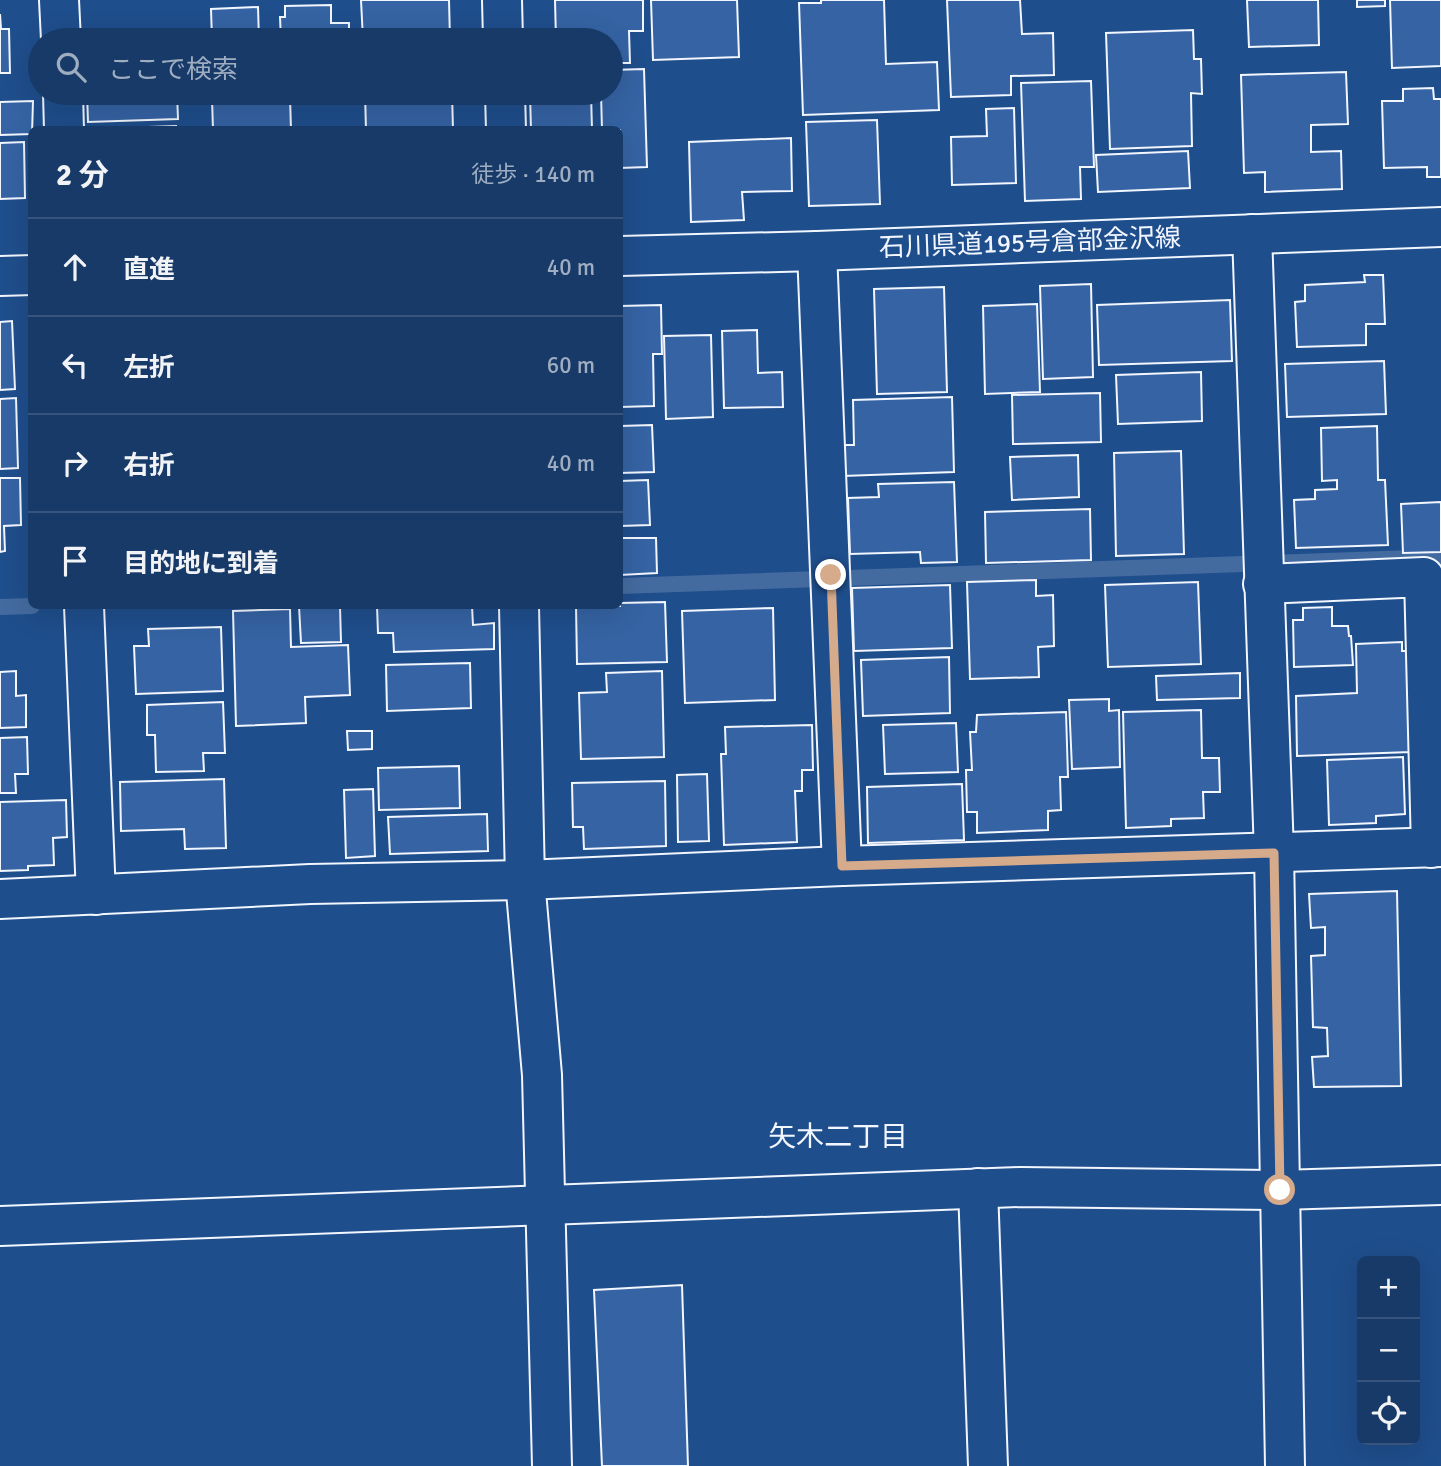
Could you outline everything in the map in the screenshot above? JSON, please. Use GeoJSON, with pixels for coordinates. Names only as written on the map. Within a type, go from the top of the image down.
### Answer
{"type":"FeatureCollection","features":[{"type":"Feature","properties":{"kind":"street"},"geometry":{"type":"LineString","coordinates":[[59,0],[60,28]]}},
{"type":"Feature","properties":{"kind":"street"},"geometry":{"type":"LineString","coordinates":[[502,0],[503,28]]}},
{"type":"Feature","properties":{"kind":"street"},"geometry":{"type":"LineString","coordinates":[[63,105],[64,126]]}},
{"type":"Feature","properties":{"kind":"street"},"geometry":{"type":"LineString","coordinates":[[505,105],[506,126]]}},
{"type":"Feature","properties":{"kind":"street","name":"石川県道195号倉部金沢線"},"geometry":{"type":"LineString","coordinates":[[623,256],[1441,227]]}},
{"type":"Feature","properties":{"kind":"street"},"geometry":{"type":"LineString","coordinates":[[1252,234],[1274,853],[1285,1466]]}},
{"type":"Feature","properties":{"kind":"street"},"geometry":{"type":"LineString","coordinates":[[817,251],[842,866]]}},
{"type":"Feature","properties":{"kind":"street"},"geometry":{"type":"LineString","coordinates":[[0,276],[28,275]]}},
{"type":"Feature","properties":{"kind":"street"},"geometry":{"type":"LineString","coordinates":[[0,899],[310,884],[525,880],[842,866],[1436,847],[1424,577],[1262,571]]}},
{"type":"Feature","properties":{"kind":"street"},"geometry":{"type":"LineString","coordinates":[[84,609],[96,895]]}},
{"type":"Feature","properties":{"kind":"street"},"geometry":{"type":"LineString","coordinates":[[519,609],[525,880],[542,1075],[552,1466]]}},
{"type":"Feature","properties":{"kind":"street"},"geometry":{"type":"LineString","coordinates":[[0,1226],[978,1188],[1280,1190],[1441,1185]]}},
{"type":"Feature","properties":{"kind":"street"},"geometry":{"type":"LineString","coordinates":[[978,1188],[988,1466]]}},
{"type":"Feature","properties":{"kind":"building"},"geometry":{"type":"Polygon","coordinates":[[[361,0],[449,0],[450,28],[362,28],[361,0]]]}},
{"type":"Feature","properties":{"kind":"building"},"geometry":{"type":"Polygon","coordinates":[[[555,0],[643,0],[643,31],[629,31],[630,63],[623,63],[623,28],[556,28],[555,0]]]}},
{"type":"Feature","properties":{"kind":"building"},"geometry":{"type":"Polygon","coordinates":[[[651,0],[737,0],[739,57],[653,60],[651,0]]]}},
{"type":"Feature","properties":{"kind":"building"},"geometry":{"type":"Polygon","coordinates":[[[821,0],[884,0],[886,64],[937,62],[939,110],[803,115],[799,3],[821,3],[821,0]]]}},
{"type":"Feature","properties":{"kind":"building"},"geometry":{"type":"Polygon","coordinates":[[[947,0],[1020,0],[1022,34],[1053,33],[1054,75],[1011,76],[1011,95],[951,97],[947,0]]]}},
{"type":"Feature","properties":{"kind":"building"},"geometry":{"type":"Polygon","coordinates":[[[1247,0],[1318,0],[1319,45],[1249,47],[1247,0]]]}},
{"type":"Feature","properties":{"kind":"building"},"geometry":{"type":"Polygon","coordinates":[[[1357,0],[1385,0],[1385,6],[1357,7],[1357,0]]]}},
{"type":"Feature","properties":{"kind":"building"},"geometry":{"type":"Polygon","coordinates":[[[1390,0],[1441,0],[1441,66],[1392,68],[1390,0]]]}},
{"type":"Feature","properties":{"kind":"building"},"geometry":{"type":"Polygon","coordinates":[[[331,5],[331,23],[349,23],[349,28],[280,28],[280,17],[285,17],[285,6],[331,5]]]}},
{"type":"Feature","properties":{"kind":"building"},"geometry":{"type":"Polygon","coordinates":[[[258,7],[259,28],[212,28],[211,9],[258,7]]]}},
{"type":"Feature","properties":{"kind":"building"},"geometry":{"type":"Polygon","coordinates":[[[0,14],[1,29],[9,29],[10,73],[0,73],[0,14]]]}},
{"type":"Feature","properties":{"kind":"building"},"geometry":{"type":"Polygon","coordinates":[[[1193,30],[1194,59],[1201,59],[1202,94],[1191,93],[1192,146],[1110,149],[1106,33],[1193,30]]]}},
{"type":"Feature","properties":{"kind":"building"},"geometry":{"type":"Polygon","coordinates":[[[644,69],[647,167],[623,168],[623,126],[602,126],[601,105],[623,105],[623,70],[644,69]]]}},
{"type":"Feature","properties":{"kind":"building"},"geometry":{"type":"Polygon","coordinates":[[[1346,72],[1348,124],[1311,125],[1311,152],[1341,151],[1342,189],[1265,192],[1265,172],[1244,173],[1241,75],[1346,72]]]}},
{"type":"Feature","properties":{"kind":"building"},"geometry":{"type":"Polygon","coordinates":[[[1091,81],[1094,167],[1080,167],[1081,199],[1025,201],[1021,83],[1091,81]]]}},
{"type":"Feature","properties":{"kind":"building"},"geometry":{"type":"Polygon","coordinates":[[[1433,88],[1434,99],[1441,99],[1441,177],[1427,177],[1427,167],[1384,168],[1382,101],[1403,101],[1403,89],[1433,88]]]}},
{"type":"Feature","properties":{"kind":"building"},"geometry":{"type":"Polygon","coordinates":[[[28,101],[28,105],[33,105],[32,126],[28,126],[28,134],[0,135],[0,102],[28,101]]]}},
{"type":"Feature","properties":{"kind":"building"},"geometry":{"type":"Polygon","coordinates":[[[87,105],[177,105],[178,119],[88,122],[87,105]]]}},
{"type":"Feature","properties":{"kind":"building"},"geometry":{"type":"Polygon","coordinates":[[[212,105],[290,105],[291,126],[213,126],[212,105]]]}},
{"type":"Feature","properties":{"kind":"building"},"geometry":{"type":"Polygon","coordinates":[[[365,105],[452,105],[453,126],[366,126],[365,105]]]}},
{"type":"Feature","properties":{"kind":"building"},"geometry":{"type":"Polygon","coordinates":[[[530,105],[591,105],[592,126],[531,126],[530,105]]]}},
{"type":"Feature","properties":{"kind":"building"},"geometry":{"type":"Polygon","coordinates":[[[1014,108],[1016,183],[952,185],[951,137],[987,136],[986,109],[1014,108]]]}},
{"type":"Feature","properties":{"kind":"building"},"geometry":{"type":"Polygon","coordinates":[[[877,120],[880,204],[809,206],[806,122],[877,120]]]}},
{"type":"Feature","properties":{"kind":"building"},"geometry":{"type":"Polygon","coordinates":[[[791,138],[792,191],[742,192],[744,220],[691,222],[689,142],[791,138]]]}},
{"type":"Feature","properties":{"kind":"building"},"geometry":{"type":"Polygon","coordinates":[[[24,142],[25,198],[0,199],[0,143],[24,142]]]}},
{"type":"Feature","properties":{"kind":"building"},"geometry":{"type":"Polygon","coordinates":[[[1188,151],[1190,188],[1098,192],[1096,155],[1188,151]]]}},
{"type":"Feature","properties":{"kind":"building"},"geometry":{"type":"Polygon","coordinates":[[[1364,275],[1383,275],[1385,324],[1366,324],[1366,345],[1297,347],[1295,302],[1305,301],[1305,285],[1365,282],[1364,275]]]}},
{"type":"Feature","properties":{"kind":"building"},"geometry":{"type":"Polygon","coordinates":[[[1091,284],[1093,377],[1043,379],[1040,286],[1091,284]]]}},
{"type":"Feature","properties":{"kind":"building"},"geometry":{"type":"Polygon","coordinates":[[[944,287],[947,392],[877,394],[874,289],[944,287]]]}},
{"type":"Feature","properties":{"kind":"building"},"geometry":{"type":"Polygon","coordinates":[[[1230,300],[1232,361],[1099,365],[1097,305],[1230,300]]]}},
{"type":"Feature","properties":{"kind":"building"},"geometry":{"type":"Polygon","coordinates":[[[1037,304],[1040,392],[985,394],[983,306],[1037,304]]]}},
{"type":"Feature","properties":{"kind":"building"},"geometry":{"type":"Polygon","coordinates":[[[661,305],[662,354],[653,354],[654,406],[623,407],[623,306],[661,305]]]}},
{"type":"Feature","properties":{"kind":"building"},"geometry":{"type":"Polygon","coordinates":[[[12,321],[15,389],[0,390],[0,322],[12,321]]]}},
{"type":"Feature","properties":{"kind":"building"},"geometry":{"type":"Polygon","coordinates":[[[757,330],[758,373],[782,372],[783,407],[724,408],[722,331],[757,330]]]}},
{"type":"Feature","properties":{"kind":"building"},"geometry":{"type":"Polygon","coordinates":[[[711,335],[713,417],[666,419],[664,336],[711,335]]]}},
{"type":"Feature","properties":{"kind":"building"},"geometry":{"type":"Polygon","coordinates":[[[1384,361],[1386,414],[1287,417],[1285,364],[1384,361]]]}},
{"type":"Feature","properties":{"kind":"building"},"geometry":{"type":"Polygon","coordinates":[[[1201,372],[1202,421],[1118,424],[1116,375],[1201,372]]]}},
{"type":"Feature","properties":{"kind":"building"},"geometry":{"type":"Polygon","coordinates":[[[1100,393],[1101,442],[1013,444],[1012,395],[1100,393]]]}},
{"type":"Feature","properties":{"kind":"building"},"geometry":{"type":"Polygon","coordinates":[[[952,397],[954,472],[843,476],[843,445],[854,445],[853,400],[952,397]]]}},
{"type":"Feature","properties":{"kind":"building"},"geometry":{"type":"Polygon","coordinates":[[[16,398],[18,468],[0,469],[0,399],[16,398]]]}},
{"type":"Feature","properties":{"kind":"building"},"geometry":{"type":"Polygon","coordinates":[[[652,425],[654,472],[623,473],[623,426],[652,425]]]}},
{"type":"Feature","properties":{"kind":"building"},"geometry":{"type":"Polygon","coordinates":[[[1377,426],[1378,480],[1385,480],[1388,545],[1296,548],[1294,500],[1315,499],[1315,490],[1337,489],[1337,480],[1322,481],[1321,428],[1377,426]]]}},
{"type":"Feature","properties":{"kind":"building"},"geometry":{"type":"Polygon","coordinates":[[[1181,451],[1184,554],[1116,556],[1114,453],[1181,451]]]}},
{"type":"Feature","properties":{"kind":"building"},"geometry":{"type":"Polygon","coordinates":[[[1078,455],[1079,497],[1012,500],[1010,457],[1078,455]]]}},
{"type":"Feature","properties":{"kind":"building"},"geometry":{"type":"Polygon","coordinates":[[[0,478],[20,478],[21,525],[4,526],[5,551],[0,552],[0,478]]]}},
{"type":"Feature","properties":{"kind":"building"},"geometry":{"type":"Polygon","coordinates":[[[648,480],[650,525],[623,526],[623,481],[648,480]]]}},
{"type":"Feature","properties":{"kind":"building"},"geometry":{"type":"Polygon","coordinates":[[[954,482],[957,562],[921,563],[920,552],[850,554],[848,498],[879,497],[878,484],[954,482]]]}},
{"type":"Feature","properties":{"kind":"building"},"geometry":{"type":"Polygon","coordinates":[[[1441,502],[1441,552],[1403,553],[1401,504],[1441,502]]]}},
{"type":"Feature","properties":{"kind":"building"},"geometry":{"type":"Polygon","coordinates":[[[1090,509],[1091,560],[986,563],[985,512],[1090,509]]]}},
{"type":"Feature","properties":{"kind":"building"},"geometry":{"type":"Polygon","coordinates":[[[623,538],[656,538],[657,573],[623,575],[623,538]]]}},
{"type":"Feature","properties":{"kind":"building"},"geometry":{"type":"Polygon","coordinates":[[[1036,580],[1036,596],[1053,595],[1054,646],[1038,647],[1039,677],[970,679],[967,582],[1036,580]]]}},
{"type":"Feature","properties":{"kind":"building"},"geometry":{"type":"Polygon","coordinates":[[[1198,582],[1201,664],[1108,667],[1105,585],[1198,582]]]}},
{"type":"Feature","properties":{"kind":"building"},"geometry":{"type":"Polygon","coordinates":[[[950,585],[952,648],[854,651],[852,588],[950,585]]]}},
{"type":"Feature","properties":{"kind":"building"},"geometry":{"type":"Polygon","coordinates":[[[665,602],[667,662],[577,664],[576,609],[623,609],[623,603],[665,602]]]}},
{"type":"Feature","properties":{"kind":"building"},"geometry":{"type":"Polygon","coordinates":[[[1332,607],[1332,626],[1348,626],[1353,665],[1294,667],[1293,620],[1303,620],[1303,608],[1332,607]]]}},
{"type":"Feature","properties":{"kind":"building"},"geometry":{"type":"Polygon","coordinates":[[[773,608],[775,700],[685,703],[682,611],[773,608]]]}},
{"type":"Feature","properties":{"kind":"building"},"geometry":{"type":"Polygon","coordinates":[[[290,609],[291,647],[348,645],[350,695],[305,697],[306,723],[236,726],[233,611],[290,609]]]}},
{"type":"Feature","properties":{"kind":"building"},"geometry":{"type":"Polygon","coordinates":[[[299,609],[340,609],[341,642],[301,643],[299,609]]]}},
{"type":"Feature","properties":{"kind":"building"},"geometry":{"type":"Polygon","coordinates":[[[377,609],[472,609],[473,625],[494,623],[494,649],[394,652],[393,633],[378,633],[377,609]]]}},
{"type":"Feature","properties":{"kind":"building"},"geometry":{"type":"Polygon","coordinates":[[[221,627],[223,691],[136,694],[134,646],[149,646],[148,629],[221,627]]]}},
{"type":"Feature","properties":{"kind":"building"},"geometry":{"type":"Polygon","coordinates":[[[1402,642],[1402,651],[1408,651],[1411,752],[1297,756],[1296,696],[1357,693],[1356,644],[1402,642]]]}},
{"type":"Feature","properties":{"kind":"building"},"geometry":{"type":"Polygon","coordinates":[[[949,657],[950,713],[863,716],[861,660],[949,657]]]}},
{"type":"Feature","properties":{"kind":"building"},"geometry":{"type":"Polygon","coordinates":[[[470,663],[471,708],[387,711],[386,665],[470,663]]]}},
{"type":"Feature","properties":{"kind":"building"},"geometry":{"type":"Polygon","coordinates":[[[16,671],[16,696],[26,695],[26,727],[0,728],[0,672],[16,671]]]}},
{"type":"Feature","properties":{"kind":"building"},"geometry":{"type":"Polygon","coordinates":[[[662,671],[664,757],[581,759],[579,693],[607,692],[606,673],[662,671]]]}},
{"type":"Feature","properties":{"kind":"building"},"geometry":{"type":"Polygon","coordinates":[[[1240,673],[1240,698],[1157,700],[1156,676],[1240,673]]]}},
{"type":"Feature","properties":{"kind":"building"},"geometry":{"type":"Polygon","coordinates":[[[1109,699],[1109,711],[1119,710],[1120,767],[1072,769],[1069,700],[1109,699]]]}},
{"type":"Feature","properties":{"kind":"building"},"geometry":{"type":"Polygon","coordinates":[[[223,702],[225,753],[203,753],[204,771],[156,772],[155,735],[147,735],[147,705],[223,702]]]}},
{"type":"Feature","properties":{"kind":"building"},"geometry":{"type":"Polygon","coordinates":[[[1201,710],[1202,758],[1219,758],[1220,792],[1203,792],[1204,818],[1171,819],[1171,826],[1126,828],[1123,712],[1201,710]]]}},
{"type":"Feature","properties":{"kind":"building"},"geometry":{"type":"Polygon","coordinates":[[[1066,712],[1068,777],[1060,777],[1061,810],[1048,811],[1048,830],[977,833],[977,812],[967,812],[966,770],[972,770],[970,732],[976,732],[977,715],[1066,712]]]}},
{"type":"Feature","properties":{"kind":"building"},"geometry":{"type":"Polygon","coordinates":[[[956,723],[958,772],[885,774],[883,725],[956,723]]]}},
{"type":"Feature","properties":{"kind":"building"},"geometry":{"type":"Polygon","coordinates":[[[812,725],[813,770],[802,770],[802,791],[795,791],[797,842],[724,845],[721,754],[726,754],[725,727],[812,725]]]}},
{"type":"Feature","properties":{"kind":"building"},"geometry":{"type":"Polygon","coordinates":[[[347,731],[372,731],[372,749],[348,750],[347,731]]]}},
{"type":"Feature","properties":{"kind":"building"},"geometry":{"type":"Polygon","coordinates":[[[27,737],[28,774],[15,774],[16,793],[0,793],[0,738],[27,737]]]}},
{"type":"Feature","properties":{"kind":"building"},"geometry":{"type":"Polygon","coordinates":[[[1403,757],[1405,814],[1376,816],[1376,823],[1329,825],[1327,760],[1403,757]]]}},
{"type":"Feature","properties":{"kind":"building"},"geometry":{"type":"Polygon","coordinates":[[[459,766],[460,808],[379,810],[378,768],[459,766]]]}},
{"type":"Feature","properties":{"kind":"building"},"geometry":{"type":"Polygon","coordinates":[[[707,774],[709,841],[678,842],[677,775],[707,774]]]}},
{"type":"Feature","properties":{"kind":"building"},"geometry":{"type":"Polygon","coordinates":[[[224,779],[226,848],[185,849],[184,829],[121,831],[120,782],[224,779]]]}},
{"type":"Feature","properties":{"kind":"building"},"geometry":{"type":"Polygon","coordinates":[[[665,781],[666,846],[584,849],[583,827],[573,827],[572,783],[665,781]]]}},
{"type":"Feature","properties":{"kind":"building"},"geometry":{"type":"Polygon","coordinates":[[[962,784],[964,840],[868,843],[867,787],[962,784]]]}},
{"type":"Feature","properties":{"kind":"building"},"geometry":{"type":"Polygon","coordinates":[[[373,789],[375,856],[346,858],[344,790],[373,789]]]}},
{"type":"Feature","properties":{"kind":"building"},"geometry":{"type":"Polygon","coordinates":[[[66,800],[67,837],[53,838],[54,865],[0,871],[0,802],[66,800]]]}},
{"type":"Feature","properties":{"kind":"building"},"geometry":{"type":"Polygon","coordinates":[[[487,814],[488,851],[390,854],[388,817],[487,814]]]}},
{"type":"Feature","properties":{"kind":"building"},"geometry":{"type":"Polygon","coordinates":[[[1397,891],[1401,1086],[1314,1087],[1312,1057],[1328,1056],[1327,1028],[1313,1027],[1311,956],[1325,955],[1325,927],[1311,928],[1309,894],[1397,891]]]}},
{"type":"Feature","properties":{"kind":"building"},"geometry":{"type":"Polygon","coordinates":[[[682,1285],[688,1466],[602,1466],[594,1290],[682,1285]]]}},
{"type":"Feature","properties":{"kind":"waterway"},"geometry":{"type":"LineString","coordinates":[[623,586],[1441,557]]}},
{"type":"Feature","properties":{"kind":"waterway"},"geometry":{"type":"LineString","coordinates":[[0,607],[28,606]]}},
{"type":"Feature","properties":{"kind":"district","name":"矢木二丁目"},"geometry":{"type":"Point","coordinates":[838,1137]}},
{"type":"Feature","properties":{"kind":"route"},"geometry":{"type":"LineString","coordinates":[[831,575],[842,866],[1274,853],[1280,1190]]}}]}
